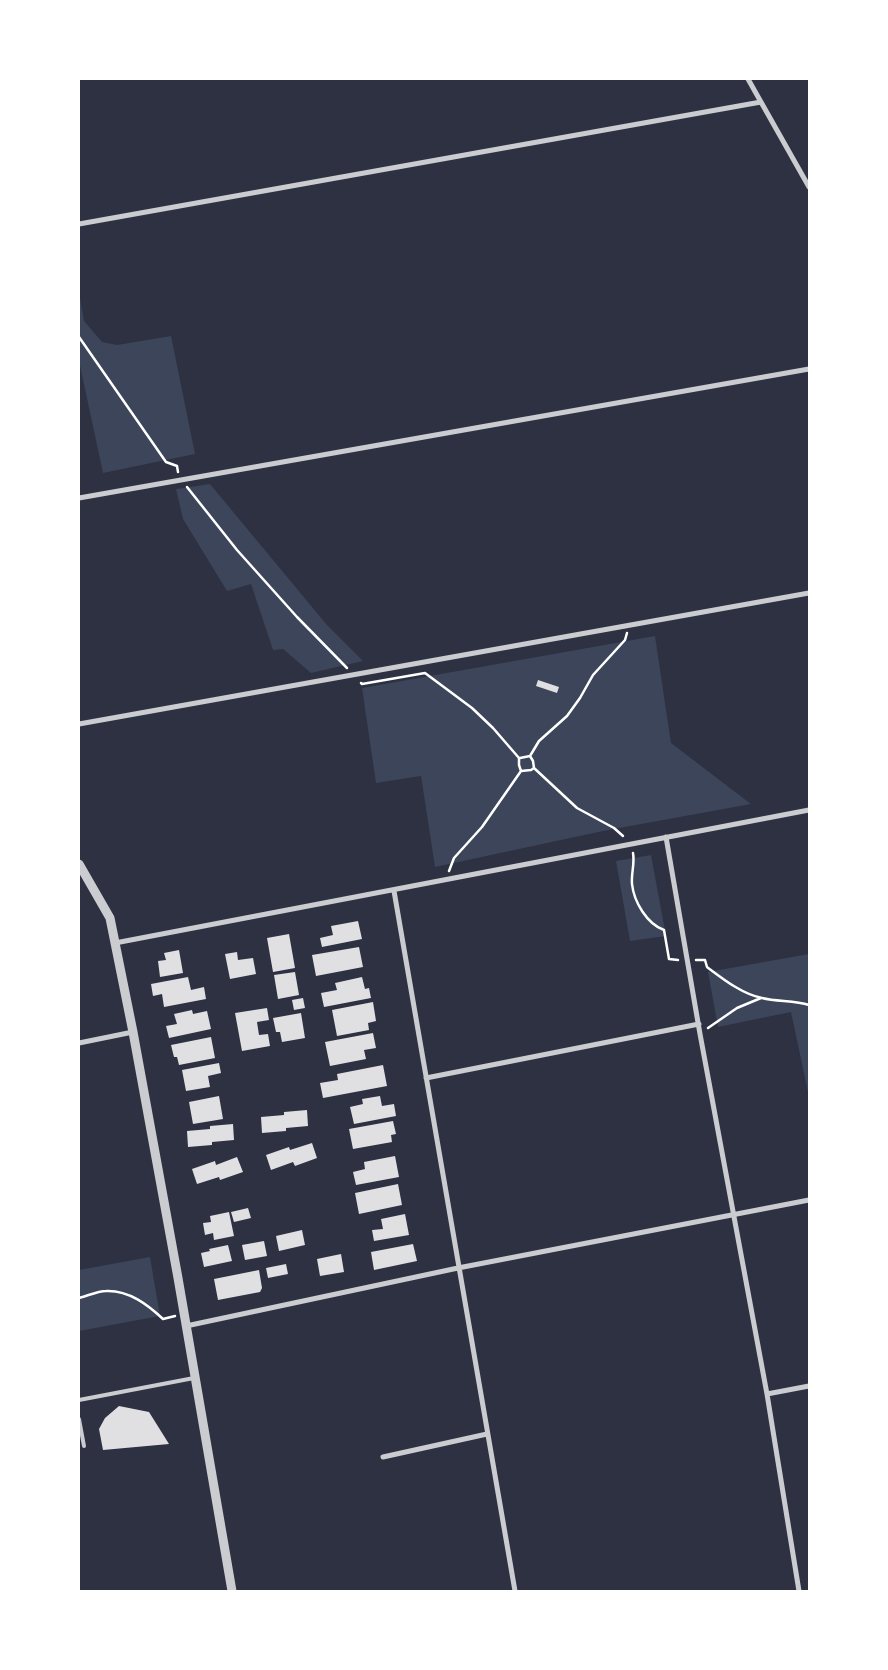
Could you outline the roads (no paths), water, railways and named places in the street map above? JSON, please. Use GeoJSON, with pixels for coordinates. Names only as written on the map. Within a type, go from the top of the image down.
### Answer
{"type":"FeatureCollection","features":[{"type":"Feature","properties":{"kind":"street"},"geometry":{"type":"LineString","coordinates":[[748,79],[809,186]]}},
{"type":"Feature","properties":{"kind":"street"},"geometry":{"type":"LineString","coordinates":[[79,224],[761,102]]}},
{"type":"Feature","properties":{"kind":"street"},"geometry":{"type":"LineString","coordinates":[[79,498],[809,369]]}},
{"type":"Feature","properties":{"kind":"street"},"geometry":{"type":"LineString","coordinates":[[79,724],[809,592]]}},
{"type":"Feature","properties":{"kind":"street"},"geometry":{"type":"LineString","coordinates":[[115,943],[809,810]]}},
{"type":"Feature","properties":{"kind":"street"},"geometry":{"type":"LineString","coordinates":[[666,837],[698,1024],[768,1394],[799,1591]]}},
{"type":"Feature","properties":{"kind":"street"},"geometry":{"type":"LineString","coordinates":[[79,864],[110,918],[133,1032],[232,1591]]}},
{"type":"Feature","properties":{"kind":"street"},"geometry":{"type":"LineString","coordinates":[[394,890],[515,1591]]}},
{"type":"Feature","properties":{"kind":"street"},"geometry":{"type":"LineString","coordinates":[[426,1078],[698,1024]]}},
{"type":"Feature","properties":{"kind":"street"},"geometry":{"type":"LineString","coordinates":[[79,1043],[133,1032]]}},
{"type":"Feature","properties":{"kind":"street"},"geometry":{"type":"LineString","coordinates":[[186,1326],[458,1268],[809,1200]]}},
{"type":"Feature","properties":{"kind":"street"},"geometry":{"type":"LineString","coordinates":[[768,1394],[809,1386]]}},
{"type":"Feature","properties":{"kind":"street"},"geometry":{"type":"LineString","coordinates":[[383,1457],[487,1434]]}},
{"type":"Feature","properties":{"kind":"lane"},"geometry":{"type":"LineString","coordinates":[[79,1400],[194,1378]]}},
{"type":"Feature","properties":{"kind":"lane"},"geometry":{"type":"LineString","coordinates":[[79,1419],[84,1446]]}}]}
